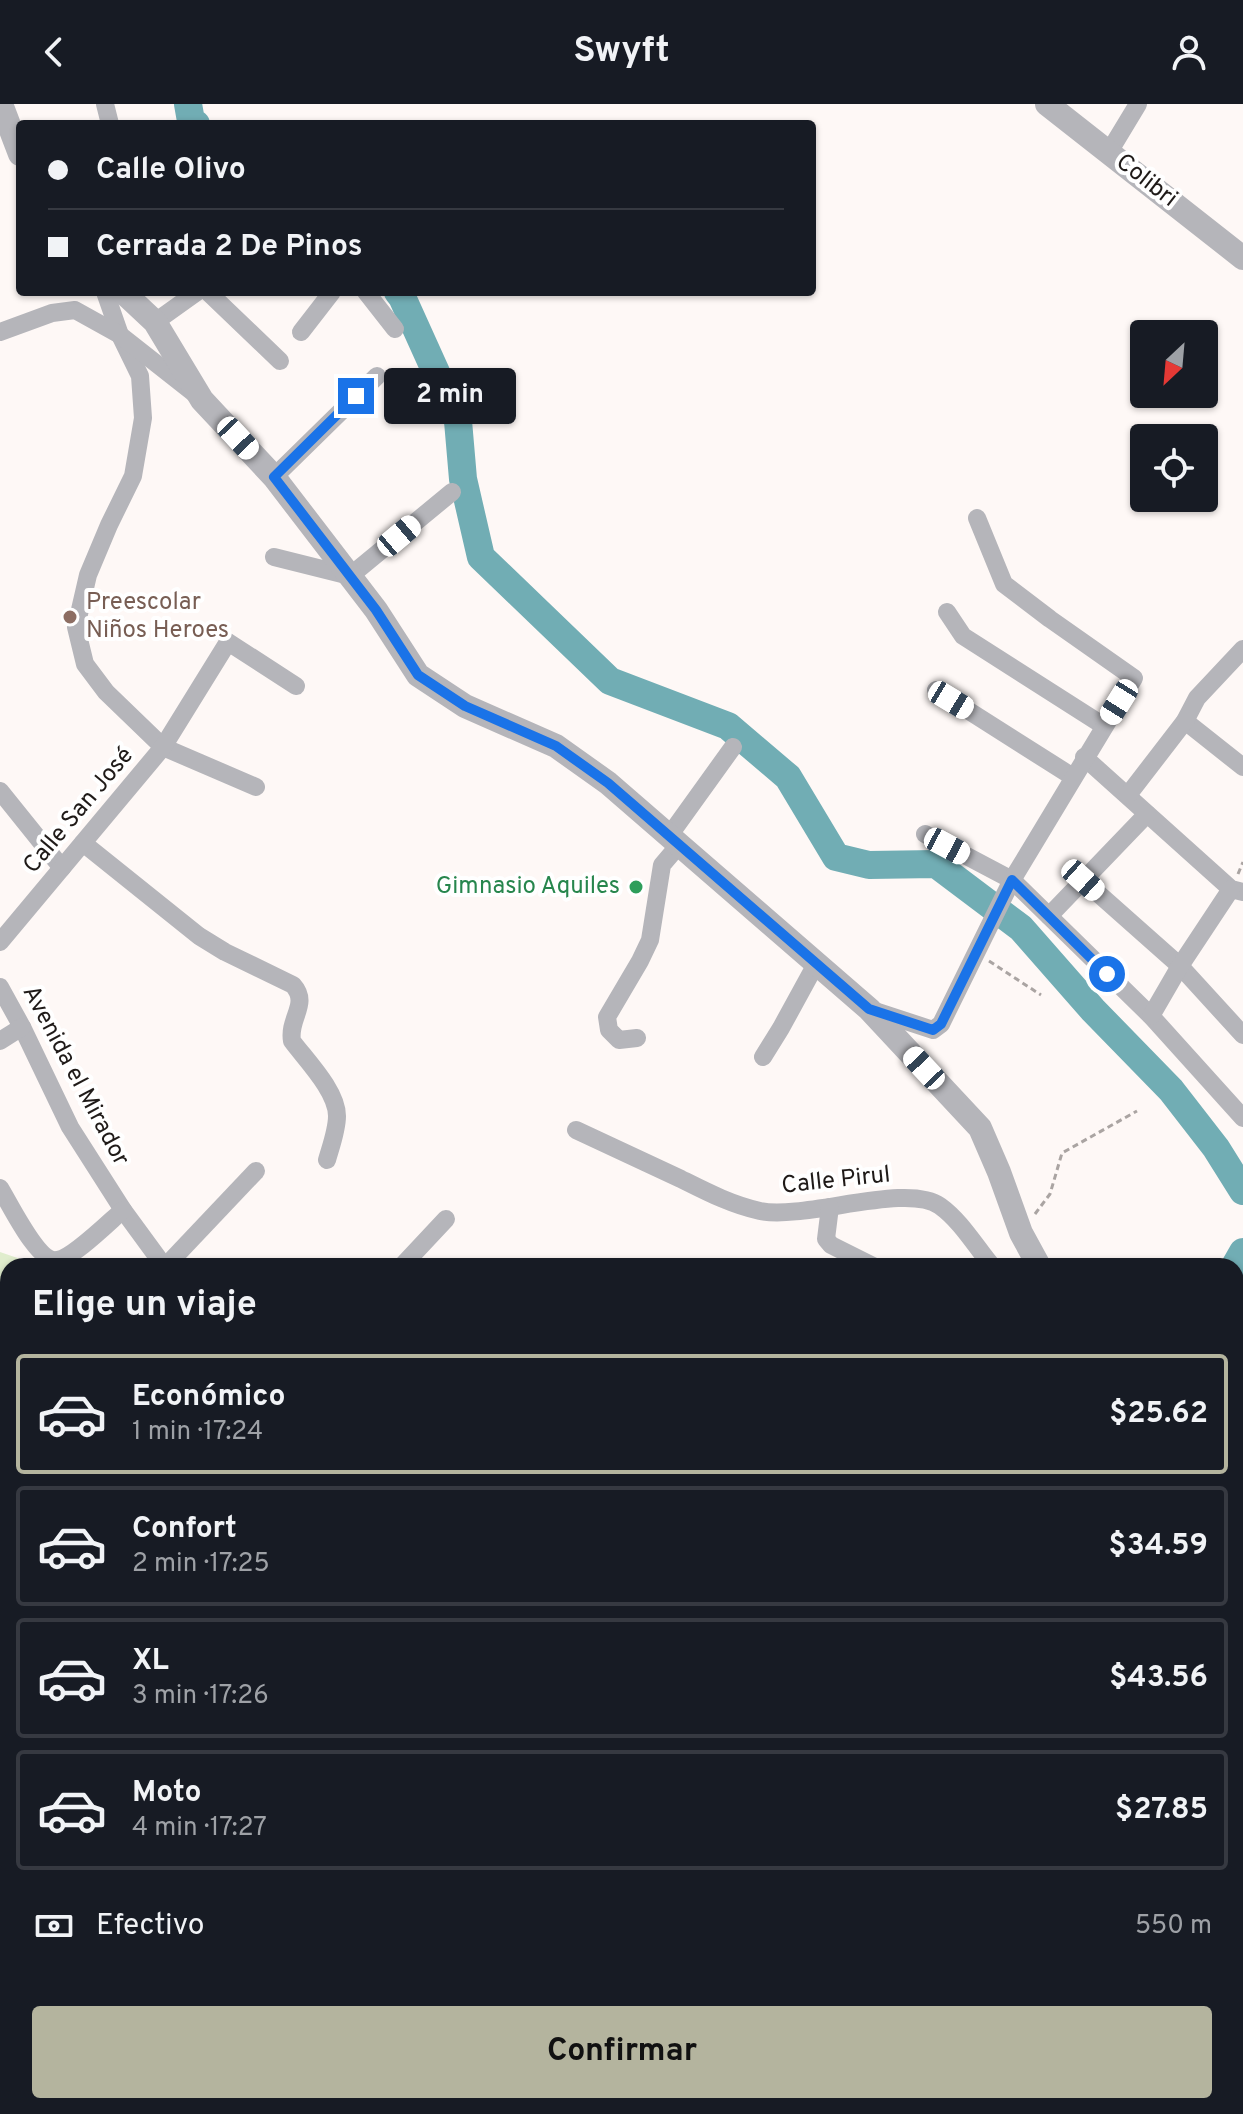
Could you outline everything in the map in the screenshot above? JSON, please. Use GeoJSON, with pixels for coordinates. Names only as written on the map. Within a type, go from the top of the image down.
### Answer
{"type":"FeatureCollection","features":[{"type":"Feature","properties":{"kind":"street"},"geometry":{"type":"LineString","coordinates":[[1,104],[16,143]]}},
{"type":"Feature","properties":{"kind":"street","name":"Colibri"},"geometry":{"type":"LineString","coordinates":[[1047,104],[1243,258]]}},
{"type":"Feature","properties":{"kind":"street"},"geometry":{"type":"LineString","coordinates":[[1109,152],[1138,104]]}},
{"type":"Feature","properties":{"kind":"street","name":"Calle San José"},"geometry":{"type":"LineString","coordinates":[[106,296],[120,335],[140,376],[143,418],[133,476],[88,575],[76,627],[85,664],[106,692],[163,747]]}},
{"type":"Feature","properties":{"kind":"street"},"geometry":{"type":"LineString","coordinates":[[127,296],[155,322],[202,400]]}},
{"type":"Feature","properties":{"kind":"street"},"geometry":{"type":"LineString","coordinates":[[155,322],[191,296]]}},
{"type":"Feature","properties":{"kind":"street"},"geometry":{"type":"LineString","coordinates":[[212,296],[280,361]]}},
{"type":"Feature","properties":{"kind":"street"},"geometry":{"type":"LineString","coordinates":[[301,332],[329,296]]}},
{"type":"Feature","properties":{"kind":"street"},"geometry":{"type":"LineString","coordinates":[[369,296],[395,329]]}},
{"type":"Feature","properties":{"kind":"street"},"geometry":{"type":"LineString","coordinates":[[0,332],[52,313],[75,310],[120,335],[202,400],[274,477],[376,610],[418,675],[465,706],[556,746],[608,783],[869,1009],[980,1128],[1021,1233],[1035,1258]]}},
{"type":"Feature","properties":{"kind":"street"},"geometry":{"type":"LineString","coordinates":[[274,477],[377,376]]}},
{"type":"Feature","properties":{"kind":"street"},"geometry":{"type":"LineString","coordinates":[[350,576],[452,492]]}},
{"type":"Feature","properties":{"kind":"street"},"geometry":{"type":"LineString","coordinates":[[869,1009],[933,1030],[941,1024],[1013,877],[1134,678],[1004,584],[977,518]]}},
{"type":"Feature","properties":{"kind":"street"},"geometry":{"type":"LineString","coordinates":[[274,557],[350,576]]}},
{"type":"Feature","properties":{"kind":"street"},"geometry":{"type":"LineString","coordinates":[[947,612],[963,636],[1104,726]]}},
{"type":"Feature","properties":{"kind":"street","name":"Calle San José"},"geometry":{"type":"LineString","coordinates":[[0,942],[163,747],[228,642],[296,686]]}},
{"type":"Feature","properties":{"kind":"street"},"geometry":{"type":"LineString","coordinates":[[1128,795],[1185,721],[1197,698],[1243,649]]}},
{"type":"Feature","properties":{"kind":"street"},"geometry":{"type":"LineString","coordinates":[[936,690],[1073,777]]}},
{"type":"Feature","properties":{"kind":"street"},"geometry":{"type":"LineString","coordinates":[[1185,721],[1243,767]]}},
{"type":"Feature","properties":{"kind":"street"},"geometry":{"type":"LineString","coordinates":[[163,747],[256,787]]}},
{"type":"Feature","properties":{"kind":"street"},"geometry":{"type":"LineString","coordinates":[[637,1038],[619,1040],[609,1030],[607,1017],[650,940],[662,865],[733,747]]}},
{"type":"Feature","properties":{"kind":"street"},"geometry":{"type":"LineString","coordinates":[[1084,757],[1237,891],[1180,966],[1151,1016]]}},
{"type":"Feature","properties":{"kind":"street"},"geometry":{"type":"LineString","coordinates":[[0,791],[62,868]]}},
{"type":"Feature","properties":{"kind":"street"},"geometry":{"type":"LineString","coordinates":[[1049,916],[1147,814]]}},
{"type":"Feature","properties":{"kind":"street"},"geometry":{"type":"LineString","coordinates":[[925,834],[1013,877],[1151,1016],[1243,1118]]}},
{"type":"Feature","properties":{"kind":"street"},"geometry":{"type":"LineString","coordinates":[[83,843],[199,936],[293,985],[300,993],[301,1000],[290,1032],[292,1041],[331,1094],[336,1106],[337,1120],[327,1160]]}},
{"type":"Feature","properties":{"kind":"street"},"geometry":{"type":"LineString","coordinates":[[1083,880],[1180,966],[1243,1035]]}},
{"type":"Feature","properties":{"kind":"street"},"geometry":{"type":"LineString","coordinates":[[763,1057],[816,964]]}},
{"type":"Feature","properties":{"kind":"street","name":"Avenida el Mirador"},"geometry":{"type":"LineString","coordinates":[[0,987],[70,1127],[123,1210],[159,1258]]}},
{"type":"Feature","properties":{"kind":"street"},"geometry":{"type":"LineString","coordinates":[[0,1041],[22,1027]]}},
{"type":"Feature","properties":{"kind":"street","name":"Calle Pirul"},"geometry":{"type":"LineString","coordinates":[[576,1130],[734,1204],[764,1212],[856,1202],[927,1199],[952,1217],[985,1258]]}},
{"type":"Feature","properties":{"kind":"street"},"geometry":{"type":"LineString","coordinates":[[173,1258],[256,1171]]}},
{"type":"Feature","properties":{"kind":"street"},"geometry":{"type":"LineString","coordinates":[[0,1188],[46,1258]]}},
{"type":"Feature","properties":{"kind":"street"},"geometry":{"type":"LineString","coordinates":[[830,1207],[826,1239],[831,1245],[857,1258]]}},
{"type":"Feature","properties":{"kind":"street"},"geometry":{"type":"LineString","coordinates":[[64,1258],[123,1210]]}},
{"type":"Feature","properties":{"kind":"street"},"geometry":{"type":"LineString","coordinates":[[409,1258],[446,1219]]}},
{"type":"Feature","properties":{"kind":"path"},"geometry":{"type":"LineString","coordinates":[[976,953],[1041,995]]}},
{"type":"Feature","properties":{"kind":"path"},"geometry":{"type":"LineString","coordinates":[[1021,1233],[1050,1194],[1062,1153],[1137,1111]]}},
{"type":"Feature","properties":{"kind":"green space"},"geometry":{"type":"Polygon","coordinates":[[[0,1252],[18,1258],[0,1258],[0,1252]]]}},
{"type":"Feature","properties":{"kind":"waterway"},"geometry":{"type":"LineString","coordinates":[[188,104],[191,120]]}},
{"type":"Feature","properties":{"kind":"waterway"},"geometry":{"type":"LineString","coordinates":[[401,296],[458,421],[463,479],[481,557],[610,681],[728,726],[788,777],[836,857],[869,865],[936,864],[1021,928],[1093,1010],[1171,1090],[1216,1148],[1243,1191]]}},
{"type":"Feature","properties":{"kind":"waterway"},"geometry":{"type":"LineString","coordinates":[[1240,1258],[1243,1252]]}},
{"type":"Feature","properties":{"kind":"place","name":"Preescolar Niños Heroes"},"geometry":{"type":"Point","coordinates":[70,617]}},
{"type":"Feature","properties":{"kind":"place","name":"Gimnasio Aquiles"},"geometry":{"type":"Point","coordinates":[636,887]}},
{"type":"Feature","properties":{"kind":"route"},"geometry":{"type":"LineString","coordinates":[[356,396],[274,477],[376,610],[418,675],[465,706],[556,746],[608,783],[869,1009],[933,1030],[941,1024],[1012,880],[1107,974]]}}]}
